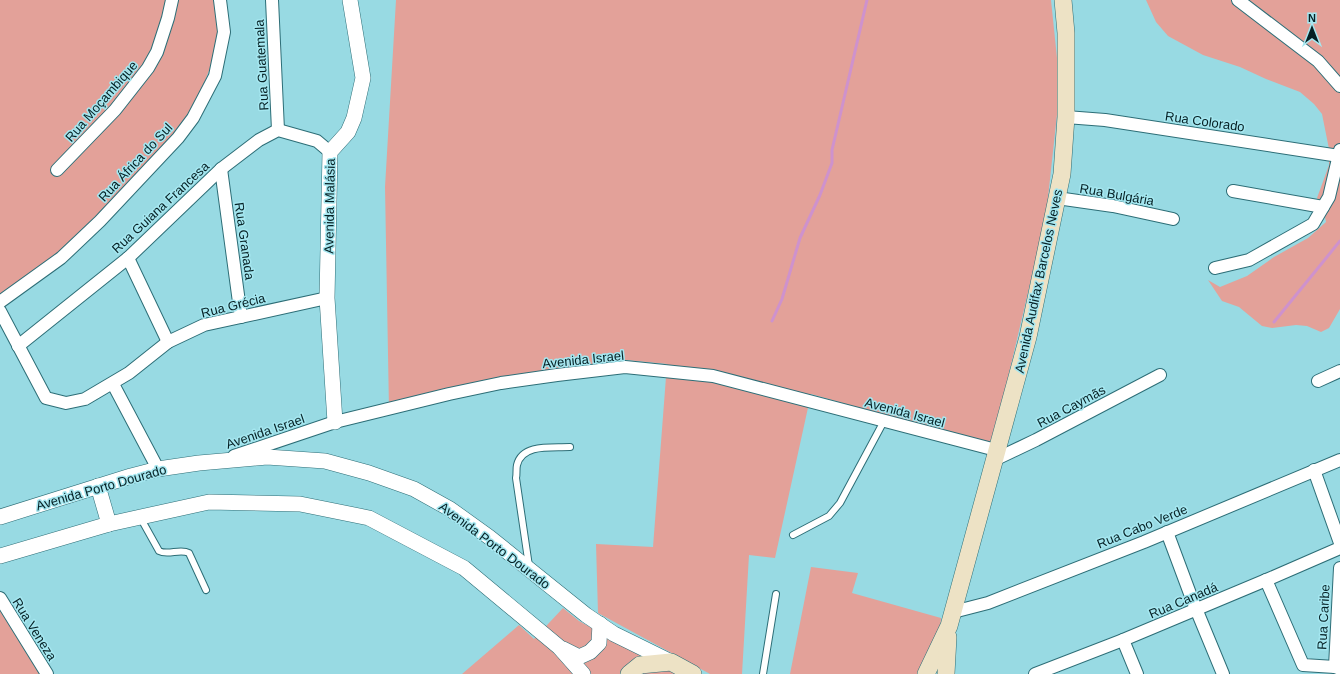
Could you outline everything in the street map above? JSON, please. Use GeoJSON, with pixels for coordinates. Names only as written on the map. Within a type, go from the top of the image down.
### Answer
{"type":"FeatureCollection","features":[{"type":"Feature","properties":{"kind":"main road","name":"Avenida Audifax Barcelos Neves"},"geometry":{"type":"LineString","coordinates":[[926,674],[951,619],[1028,337],[1062,174],[1066,117],[1066,33],[1063,0]]}},
{"type":"Feature","properties":{"kind":"main road","name":"Avenida Audifax Barcelos Neves"},"geometry":{"type":"LineString","coordinates":[[946,674],[951,619]]}},
{"type":"Feature","properties":{"kind":"main road"},"geometry":{"type":"LineString","coordinates":[[629,674],[640,665],[671,662]]}},
{"type":"Feature","properties":{"kind":"main road","name":"Avenida Porto Dourado"},"geometry":{"type":"LineString","coordinates":[[671,662],[693,674]]}},
{"type":"Feature","properties":{"kind":"street","name":"Rua Moçambique"},"geometry":{"type":"LineString","coordinates":[[57,170],[115,110],[148,68],[157,52],[172,0]]}},
{"type":"Feature","properties":{"kind":"street","name":"Rua África do Sul"},"geometry":{"type":"LineString","coordinates":[[0,302],[61,258],[100,221],[178,138],[193,118],[214,76],[224,32],[220,0]]}},
{"type":"Feature","properties":{"kind":"street","name":"Rua Guatemala"},"geometry":{"type":"LineString","coordinates":[[272,0],[278,130]]}},
{"type":"Feature","properties":{"kind":"street","name":"Avenida Malásia"},"geometry":{"type":"LineString","coordinates":[[335,422],[327,298],[330,152],[348,132],[354,118],[363,78],[350,0]]}},
{"type":"Feature","properties":{"kind":"street"},"geometry":{"type":"LineString","coordinates":[[1238,0],[1318,60],[1340,86]]}},
{"type":"Feature","properties":{"kind":"street","name":"Rua Colorado"},"geometry":{"type":"LineString","coordinates":[[1066,117],[1105,120],[1340,152]]}},
{"type":"Feature","properties":{"kind":"street"},"geometry":{"type":"LineString","coordinates":[[278,130],[317,141],[330,152]]}},
{"type":"Feature","properties":{"kind":"street","name":"Rua Guiana Francesa"},"geometry":{"type":"LineString","coordinates":[[18,346],[128,258],[221,169],[258,140],[278,130]]}},
{"type":"Feature","properties":{"kind":"street"},"geometry":{"type":"LineString","coordinates":[[1216,268],[1249,260],[1313,224],[1329,197],[1340,152]]}},
{"type":"Feature","properties":{"kind":"street","name":"Rua Granada"},"geometry":{"type":"LineString","coordinates":[[221,169],[241,317]]}},
{"type":"Feature","properties":{"kind":"street"},"geometry":{"type":"LineString","coordinates":[[1233,191],[1323,207]]}},
{"type":"Feature","properties":{"kind":"street","name":"Rua Bulgária"},"geometry":{"type":"LineString","coordinates":[[1057,198],[1113,206],[1173,219]]}},
{"type":"Feature","properties":{"kind":"street"},"geometry":{"type":"LineString","coordinates":[[128,258],[168,342]]}},
{"type":"Feature","properties":{"kind":"street","name":"Rua Grécia"},"geometry":{"type":"LineString","coordinates":[[0,311],[46,398],[66,403],[85,399],[113,384],[168,342],[204,325],[327,298]]}},
{"type":"Feature","properties":{"kind":"street","name":"Avenida Israel"},"geometry":{"type":"LineString","coordinates":[[222,461],[335,422],[449,394],[501,383],[625,367],[713,376],[884,421],[995,455]]}},
{"type":"Feature","properties":{"kind":"street"},"geometry":{"type":"LineString","coordinates":[[1318,381],[1340,371]]}},
{"type":"Feature","properties":{"kind":"street","name":"Rua Caymãs"},"geometry":{"type":"LineString","coordinates":[[995,455],[1036,440],[1160,375]]}},
{"type":"Feature","properties":{"kind":"street"},"geometry":{"type":"LineString","coordinates":[[113,384],[158,469]]}},
{"type":"Feature","properties":{"kind":"street","name":"Avenida Porto Dourado"},"geometry":{"type":"LineString","coordinates":[[0,516],[158,469],[199,462],[267,457],[325,461],[369,473],[414,489],[450,509],[489,537],[586,615],[614,634],[671,662]]}},
{"type":"Feature","properties":{"kind":"street","name":"Rua Cabo Verde"},"geometry":{"type":"LineString","coordinates":[[951,619],[1340,460]]}},
{"type":"Feature","properties":{"kind":"street"},"geometry":{"type":"LineString","coordinates":[[1314,470],[1339,536]]}},
{"type":"Feature","properties":{"kind":"street"},"geometry":{"type":"LineString","coordinates":[[98,486],[110,524]]}},
{"type":"Feature","properties":{"kind":"street"},"geometry":{"type":"LineString","coordinates":[[0,556],[140,516],[209,502],[300,504],[369,518],[464,568],[559,647],[583,674]]}},
{"type":"Feature","properties":{"kind":"street"},"geometry":{"type":"LineString","coordinates":[[1167,532],[1196,610],[1223,674]]}},
{"type":"Feature","properties":{"kind":"street","name":"Rua Canadá"},"geometry":{"type":"LineString","coordinates":[[1035,674],[1059,670],[1123,640],[1340,548]]}},
{"type":"Feature","properties":{"kind":"street","name":"Rua Caribe"},"geometry":{"type":"LineString","coordinates":[[1338,668],[1340,568]]}},
{"type":"Feature","properties":{"kind":"street"},"geometry":{"type":"LineString","coordinates":[[1266,580],[1305,669],[1338,668]]}},
{"type":"Feature","properties":{"kind":"street","name":"Rua Veneza"},"geometry":{"type":"LineString","coordinates":[[0,598],[47,674]]}},
{"type":"Feature","properties":{"kind":"street"},"geometry":{"type":"LineString","coordinates":[[559,647],[579,657],[590,652],[599,643],[600,624]]}},
{"type":"Feature","properties":{"kind":"street"},"geometry":{"type":"LineString","coordinates":[[1123,640],[1137,674]]}},
{"type":"Feature","properties":{"kind":"lane"},"geometry":{"type":"LineString","coordinates":[[793,535],[829,516],[840,503],[884,421]]}},
{"type":"Feature","properties":{"kind":"lane"},"geometry":{"type":"LineString","coordinates":[[530,570],[516,478],[518,464],[525,453],[537,448],[570,447]]}},
{"type":"Feature","properties":{"kind":"lane"},"geometry":{"type":"LineString","coordinates":[[140,516],[159,551],[163,553],[185,551],[189,553],[206,590]]}},
{"type":"Feature","properties":{"kind":"lane"},"geometry":{"type":"LineString","coordinates":[[763,674],[776,594]]}},
{"type":"Feature","properties":{"kind":"shaded area"},"geometry":{"type":"Polygon","coordinates":[[[0,0],[216,0],[220,29],[210,68],[196,104],[180,132],[93,228],[0,302],[0,0]]]}},
{"type":"Feature","properties":{"kind":"shaded area"},"geometry":{"type":"Polygon","coordinates":[[[396,0],[1051,0],[1060,87],[1046,216],[998,420],[989,445],[811,394],[775,558],[749,555],[742,674],[710,674],[598,613],[596,544],[653,547],[667,364],[626,360],[576,367],[389,409],[385,187],[396,0]]]}},
{"type":"Feature","properties":{"kind":"shaded area"},"geometry":{"type":"Polygon","coordinates":[[[1146,0],[1340,0],[1340,309],[1329,328],[1321,332],[1307,326],[1296,325],[1272,328],[1262,326],[1239,307],[1222,301],[1208,280],[1220,287],[1247,276],[1274,257],[1308,238],[1326,222],[1323,207],[1317,198],[1329,165],[1329,149],[1322,114],[1314,104],[1300,92],[1240,67],[1203,55],[1168,36],[1156,22],[1146,0]]]}},
{"type":"Feature","properties":{"kind":"shaded area"},"geometry":{"type":"Polygon","coordinates":[[[811,567],[858,573],[852,593],[941,618],[940,634],[918,674],[790,674],[811,567]]]}},
{"type":"Feature","properties":{"kind":"shaded area"},"geometry":{"type":"Polygon","coordinates":[[[0,600],[45,674],[0,674],[0,600]]]}},
{"type":"Feature","properties":{"kind":"shaded area"},"geometry":{"type":"Polygon","coordinates":[[[563,608],[579,621],[677,674],[462,674],[519,625],[534,639],[563,608]]]}},
{"type":"Feature","properties":{"kind":"waterway"},"geometry":{"type":"LineString","coordinates":[[772,321],[782,299],[800,238],[820,195],[832,163],[832,150],[867,0]]}},
{"type":"Feature","properties":{"kind":"waterway"},"geometry":{"type":"LineString","coordinates":[[1274,322],[1340,241]]}}]}
